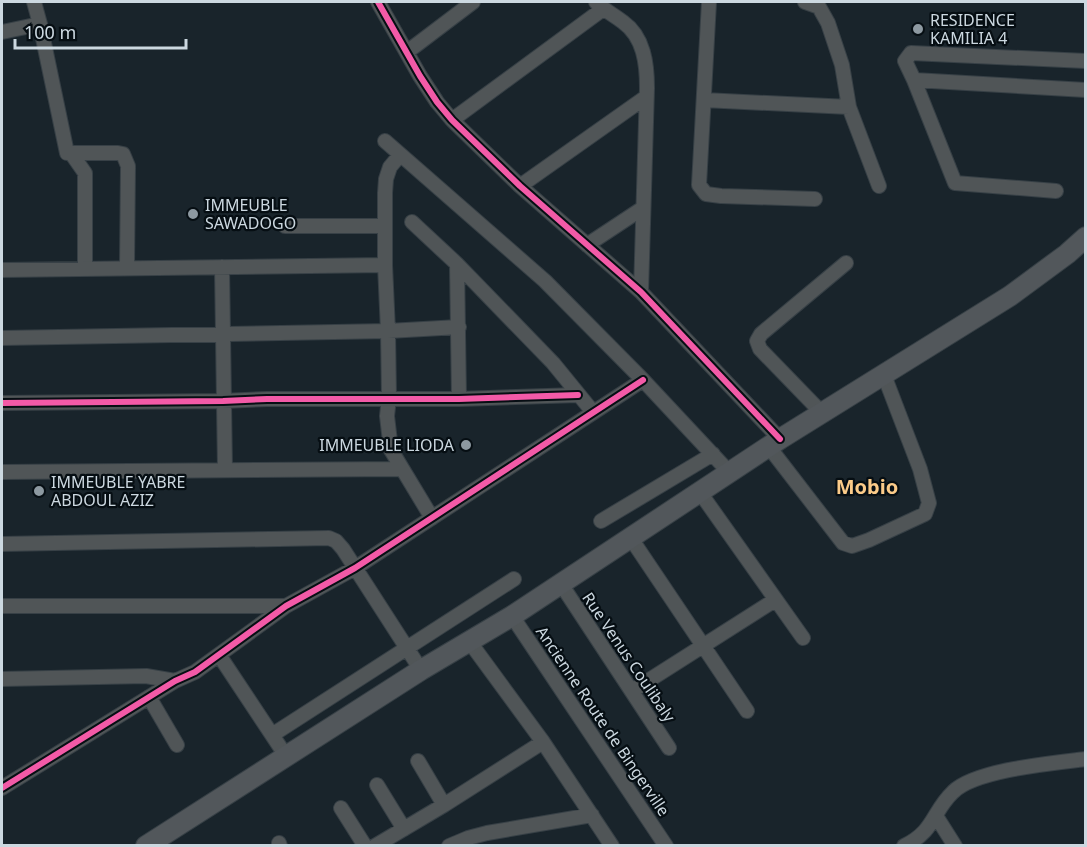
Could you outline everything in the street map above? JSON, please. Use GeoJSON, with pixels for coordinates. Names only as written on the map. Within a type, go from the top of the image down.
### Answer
{"type":"FeatureCollection","features":[{"type":"Feature","properties":{"kind":"main road"},"geometry":{"type":"LineString","coordinates":[[146,846],[421,670],[512,616],[774,443],[1010,296],[1086,237]]}},
{"type":"Feature","properties":{"kind":"main road"},"geometry":{"type":"LineString","coordinates":[[1066,254],[1086,245]]}},
{"type":"Feature","properties":{"kind":"street"},"geometry":{"type":"LineString","coordinates":[[34,2],[67,153],[118,153],[125,156],[128,166],[127,268]]}},
{"type":"Feature","properties":{"kind":"street"},"geometry":{"type":"LineString","coordinates":[[378,2],[437,102],[452,120],[520,186],[641,292],[774,443],[843,543],[852,546],[925,514],[929,503],[920,469],[884,375]]}},
{"type":"Feature","properties":{"kind":"street"},"geometry":{"type":"LineString","coordinates":[[407,52],[473,2]]}},
{"type":"Feature","properties":{"kind":"street"},"geometry":{"type":"LineString","coordinates":[[709,2],[699,185],[706,194],[721,196],[815,199]]}},
{"type":"Feature","properties":{"kind":"street"},"geometry":{"type":"LineString","coordinates":[[804,2],[819,7],[828,23],[842,65],[849,107],[879,186]]}},
{"type":"Feature","properties":{"kind":"street"},"geometry":{"type":"LineString","coordinates":[[452,120],[600,5],[625,23],[639,40],[646,71],[641,292]]}},
{"type":"Feature","properties":{"kind":"street"},"geometry":{"type":"LineString","coordinates":[[2,32],[40,24]]}},
{"type":"Feature","properties":{"kind":"street"},"geometry":{"type":"LineString","coordinates":[[1056,191],[954,183],[905,61],[911,53],[1086,61]]}},
{"type":"Feature","properties":{"kind":"street"},"geometry":{"type":"LineString","coordinates":[[914,80],[1086,90]]}},
{"type":"Feature","properties":{"kind":"street"},"geometry":{"type":"LineString","coordinates":[[520,186],[646,97]]}},
{"type":"Feature","properties":{"kind":"street"},"geometry":{"type":"LineString","coordinates":[[704,100],[849,107]]}},
{"type":"Feature","properties":{"kind":"street"},"geometry":{"type":"LineString","coordinates":[[385,141],[545,281],[643,380],[729,472]]}},
{"type":"Feature","properties":{"kind":"street"},"geometry":{"type":"LineString","coordinates":[[71,153],[85,173],[85,268]]}},
{"type":"Feature","properties":{"kind":"street"},"geometry":{"type":"LineString","coordinates":[[400,155],[390,167],[386,179],[385,266],[389,398],[387,416],[391,450],[432,518]]}},
{"type":"Feature","properties":{"kind":"street"},"geometry":{"type":"LineString","coordinates":[[587,244],[643,208]]}},
{"type":"Feature","properties":{"kind":"street"},"geometry":{"type":"LineString","coordinates":[[412,222],[457,264],[553,363],[593,412]]}},
{"type":"Feature","properties":{"kind":"street"},"geometry":{"type":"LineString","coordinates":[[285,226],[385,226]]}},
{"type":"Feature","properties":{"kind":"street"},"geometry":{"type":"LineString","coordinates":[[822,413],[760,349],[757,341],[760,334],[846,263]]}},
{"type":"Feature","properties":{"kind":"street"},"geometry":{"type":"LineString","coordinates":[[457,264],[459,399]]}},
{"type":"Feature","properties":{"kind":"street"},"geometry":{"type":"LineString","coordinates":[[2,270],[385,266]]}},
{"type":"Feature","properties":{"kind":"street"},"geometry":{"type":"LineString","coordinates":[[222,267],[225,470]]}},
{"type":"Feature","properties":{"kind":"street"},"geometry":{"type":"LineString","coordinates":[[2,338],[388,331],[459,327]]}},
{"type":"Feature","properties":{"kind":"street"},"geometry":{"type":"LineString","coordinates":[[2,788],[175,681],[195,672],[286,606],[355,568],[643,380]]}},
{"type":"Feature","properties":{"kind":"street"},"geometry":{"type":"LineString","coordinates":[[2,403],[459,399],[578,395]]}},
{"type":"Feature","properties":{"kind":"street"},"geometry":{"type":"LineString","coordinates":[[601,521],[713,454]]}},
{"type":"Feature","properties":{"kind":"street"},"geometry":{"type":"LineString","coordinates":[[2,472],[402,469]]}},
{"type":"Feature","properties":{"kind":"street"},"geometry":{"type":"LineString","coordinates":[[699,492],[803,638]]}},
{"type":"Feature","properties":{"kind":"street"},"geometry":{"type":"LineString","coordinates":[[630,537],[747,711]]}},
{"type":"Feature","properties":{"kind":"street"},"geometry":{"type":"LineString","coordinates":[[2,544],[329,538],[336,541],[355,568],[421,670]]}},
{"type":"Feature","properties":{"kind":"street"},"geometry":{"type":"LineString","coordinates":[[272,735],[513,579]]}},
{"type":"Feature","properties":{"kind":"street","name":"Rue Venus Coulibaly"},"geometry":{"type":"LineString","coordinates":[[561,584],[669,748]]}},
{"type":"Feature","properties":{"kind":"street"},"geometry":{"type":"LineString","coordinates":[[632,691],[776,600]]}},
{"type":"Feature","properties":{"kind":"street"},"geometry":{"type":"LineString","coordinates":[[2,606],[286,606]]}},
{"type":"Feature","properties":{"kind":"street","name":"Ancienne Route de Bingerville"},"geometry":{"type":"LineString","coordinates":[[512,616],[666,846]]}},
{"type":"Feature","properties":{"kind":"street"},"geometry":{"type":"LineString","coordinates":[[469,641],[543,742],[612,846]]}},
{"type":"Feature","properties":{"kind":"street"},"geometry":{"type":"LineString","coordinates":[[219,655],[286,756]]}},
{"type":"Feature","properties":{"kind":"street"},"geometry":{"type":"LineString","coordinates":[[2,679],[146,675],[175,681]]}},
{"type":"Feature","properties":{"kind":"street"},"geometry":{"type":"LineString","coordinates":[[149,697],[177,745]]}},
{"type":"Feature","properties":{"kind":"street"},"geometry":{"type":"LineString","coordinates":[[385,843],[543,742]]}},
{"type":"Feature","properties":{"kind":"street"},"geometry":{"type":"LineString","coordinates":[[904,846],[922,834],[951,794],[962,784],[1010,771],[1086,759]]}},
{"type":"Feature","properties":{"kind":"street"},"geometry":{"type":"LineString","coordinates":[[418,761],[444,805]]}},
{"type":"Feature","properties":{"kind":"street"},"geometry":{"type":"LineString","coordinates":[[377,785],[404,829]]}},
{"type":"Feature","properties":{"kind":"street"},"geometry":{"type":"LineString","coordinates":[[341,808],[365,846]]}},
{"type":"Feature","properties":{"kind":"street"},"geometry":{"type":"LineString","coordinates":[[449,846],[487,833],[592,815]]}},
{"type":"Feature","properties":{"kind":"street"},"geometry":{"type":"LineString","coordinates":[[936,816],[955,846]]}},
{"type":"Feature","properties":{"kind":"cycle path"},"geometry":{"type":"LineString","coordinates":[[378,2],[420,76],[452,120],[520,186],[641,292],[780,439]]}},
{"type":"Feature","properties":{"kind":"cycle path"},"geometry":{"type":"LineString","coordinates":[[2,788],[175,681],[195,672],[286,606],[355,568],[643,380]]}},
{"type":"Feature","properties":{"kind":"cycle path"},"geometry":{"type":"LineString","coordinates":[[2,403],[459,399],[578,395]]}},
{"type":"Feature","properties":{"kind":"place","name":"RESIDENCE KAMILIA 4"},"geometry":{"type":"Point","coordinates":[918,29]}},
{"type":"Feature","properties":{"kind":"place","name":"IMMEUBLE SAWADOGO"},"geometry":{"type":"Point","coordinates":[193,214]}},
{"type":"Feature","properties":{"kind":"place","name":"IMMEUBLE LIODA"},"geometry":{"type":"Point","coordinates":[466,445]}},
{"type":"Feature","properties":{"kind":"place","name":"IMMEUBLE YABRE ABDOUL AZIZ"},"geometry":{"type":"Point","coordinates":[39,491]}},
{"type":"Feature","properties":{"kind":"district","name":"Mobio"},"geometry":{"type":"Point","coordinates":[867,487]}}]}
